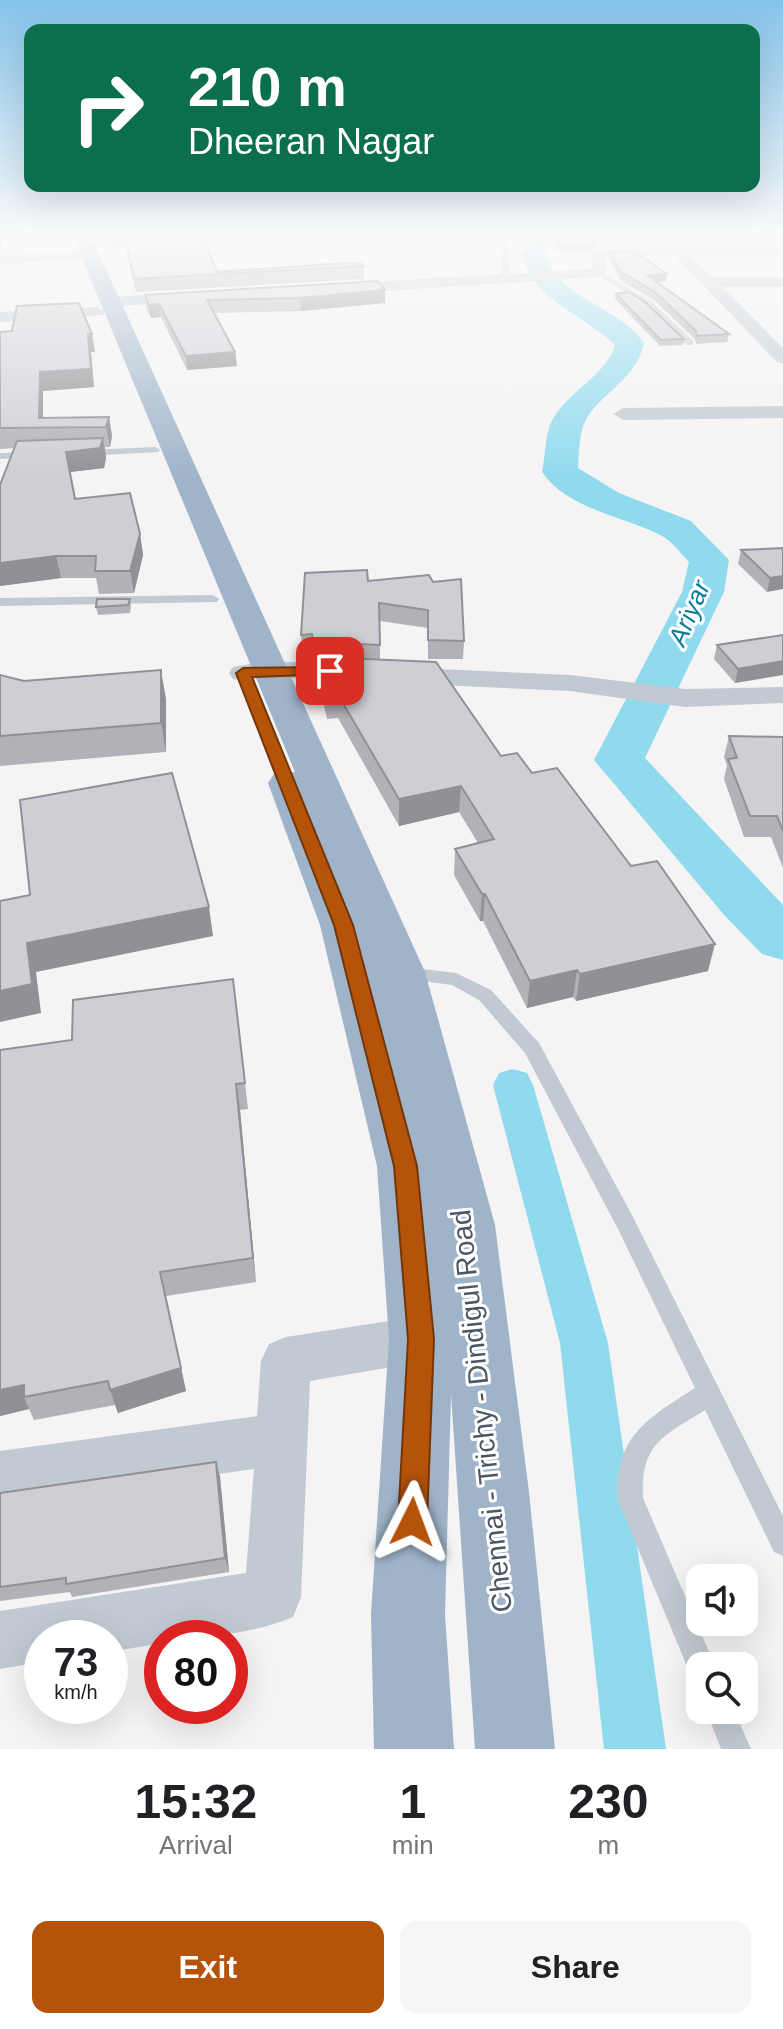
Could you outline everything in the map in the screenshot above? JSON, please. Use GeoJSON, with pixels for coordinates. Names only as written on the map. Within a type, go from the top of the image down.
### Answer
{"type":"FeatureCollection","features":[{"type":"Feature","properties":{"kind":"highway","name":"Chennai - Trichy - Dindigul Road"},"geometry":{"type":"LineString","coordinates":[[106,316],[213,599],[256,671],[347,940],[405,1166],[421,1339],[408,1614],[414,1749]]}},
{"type":"Feature","properties":{"kind":"highway","name":"Chennai - Trichy - Dindigul Road"},"geometry":{"type":"LineString","coordinates":[[107,316],[256,671],[401,972],[466,1225],[494,1492],[515,1749]]}},
{"type":"Feature","properties":{"kind":"street"},"geometry":{"type":"LineString","coordinates":[[742,316],[783,358]]}},
{"type":"Feature","properties":{"kind":"street"},"geometry":{"type":"LineString","coordinates":[[623,414],[783,412]]}},
{"type":"Feature","properties":{"kind":"street"},"geometry":{"type":"LineString","coordinates":[[256,671],[452,675],[570,683],[685,698],[783,695]]}},
{"type":"Feature","properties":{"kind":"street"},"geometry":{"type":"LineString","coordinates":[[0,1640],[273,1597],[286,1361],[421,1339]]}},
{"type":"Feature","properties":{"kind":"street"},"geometry":{"type":"LineString","coordinates":[[0,1478],[281,1439]]}},
{"type":"Feature","properties":{"kind":"lane"},"geometry":{"type":"LineString","coordinates":[[661,316],[690,343]]}},
{"type":"Feature","properties":{"kind":"lane"},"geometry":{"type":"LineString","coordinates":[[77,453],[155,450]]}},
{"type":"Feature","properties":{"kind":"lane"},"geometry":{"type":"LineString","coordinates":[[0,456],[46,454]]}},
{"type":"Feature","properties":{"kind":"lane"},"geometry":{"type":"LineString","coordinates":[[0,602],[213,599]]}},
{"type":"Feature","properties":{"kind":"lane"},"geometry":{"type":"LineString","coordinates":[[401,972],[456,979],[485,995],[532,1048],[626,1224],[783,1543]]}},
{"type":"Feature","properties":{"kind":"lane"},"geometry":{"type":"LineString","coordinates":[[695,1652],[630,1498],[627,1476],[630,1456],[642,1440],[709,1393]]}},
{"type":"Feature","properties":{"kind":"lane"},"geometry":{"type":"LineString","coordinates":[[726,1724],[736,1749]]}},
{"type":"Feature","properties":{"kind":"building"},"geometry":{"type":"Polygon","coordinates":[[[15,316],[84,316],[92,334],[88,334],[91,369],[40,372],[39,418],[109,417],[106,427],[0,428],[0,332],[12,331],[15,316]]]}},
{"type":"Feature","properties":{"kind":"building"},"geometry":{"type":"Polygon","coordinates":[[[165,316],[215,316],[235,352],[186,356],[165,316]]]}},
{"type":"Feature","properties":{"kind":"building"},"geometry":{"type":"Polygon","coordinates":[[[637,316],[659,316],[684,339],[661,340],[637,316]]]}},
{"type":"Feature","properties":{"kind":"building"},"geometry":{"type":"Polygon","coordinates":[[[680,316],[703,316],[729,334],[697,336],[696,331],[680,316]]]}},
{"type":"Feature","properties":{"kind":"building"},"geometry":{"type":"Polygon","coordinates":[[[103,438],[100,448],[66,452],[75,499],[130,493],[140,534],[130,571],[95,571],[96,556],[56,556],[0,563],[0,485],[17,441],[103,438]]]}},
{"type":"Feature","properties":{"kind":"building"},"geometry":{"type":"Polygon","coordinates":[[[783,548],[783,576],[770,578],[741,550],[783,548]]]}},
{"type":"Feature","properties":{"kind":"building"},"geometry":{"type":"Polygon","coordinates":[[[367,570],[368,581],[429,575],[433,582],[461,579],[464,641],[428,640],[428,610],[379,603],[380,645],[313,642],[312,634],[301,635],[305,573],[367,570]]]}},
{"type":"Feature","properties":{"kind":"building"},"geometry":{"type":"Polygon","coordinates":[[[97,599],[130,599],[128,605],[96,607],[97,599]]]}},
{"type":"Feature","properties":{"kind":"building"},"geometry":{"type":"Polygon","coordinates":[[[783,635],[783,661],[738,669],[717,645],[783,635]]]}},
{"type":"Feature","properties":{"kind":"building"},"geometry":{"type":"Polygon","coordinates":[[[318,657],[436,662],[501,756],[517,753],[532,773],[557,768],[631,866],[657,861],[715,944],[580,974],[577,970],[530,981],[485,894],[482,894],[455,849],[494,839],[461,786],[399,799],[337,693],[326,694],[318,657]]]}},
{"type":"Feature","properties":{"kind":"building"},"geometry":{"type":"Polygon","coordinates":[[[161,670],[161,723],[0,736],[0,675],[24,681],[161,670]]]}},
{"type":"Feature","properties":{"kind":"building"},"geometry":{"type":"Polygon","coordinates":[[[729,736],[783,737],[783,831],[777,816],[750,816],[728,759],[737,758],[729,736]]]}},
{"type":"Feature","properties":{"kind":"building"},"geometry":{"type":"Polygon","coordinates":[[[172,773],[209,907],[27,943],[32,984],[0,991],[0,901],[30,895],[20,800],[172,773]]]}},
{"type":"Feature","properties":{"kind":"building"},"geometry":{"type":"Polygon","coordinates":[[[233,979],[245,1083],[236,1084],[253,1258],[160,1272],[181,1368],[110,1390],[108,1381],[24,1397],[24,1385],[0,1390],[0,1050],[72,1040],[73,1000],[233,979]]]}},
{"type":"Feature","properties":{"kind":"building"},"geometry":{"type":"Polygon","coordinates":[[[216,1462],[225,1558],[66,1584],[66,1578],[0,1587],[0,1493],[216,1462]]]}},
{"type":"Feature","properties":{"kind":"waterway","name":"Ariyar"},"geometry":{"type":"LineString","coordinates":[[594,316],[630,343],[625,363],[596,388],[566,426],[560,472],[606,501],[678,529],[709,560],[703,592],[619,760],[745,902],[783,939]]}},
{"type":"Feature","properties":{"kind":"waterway"},"geometry":{"type":"LineString","coordinates":[[513,1085],[584,1343],[635,1749]]}},
{"type":"Feature","properties":{"kind":"route"},"geometry":{"type":"LineString","coordinates":[[330,671],[268,669],[243,673],[296,800],[343,925],[405,1166],[421,1339],[412,1522]]}}]}
